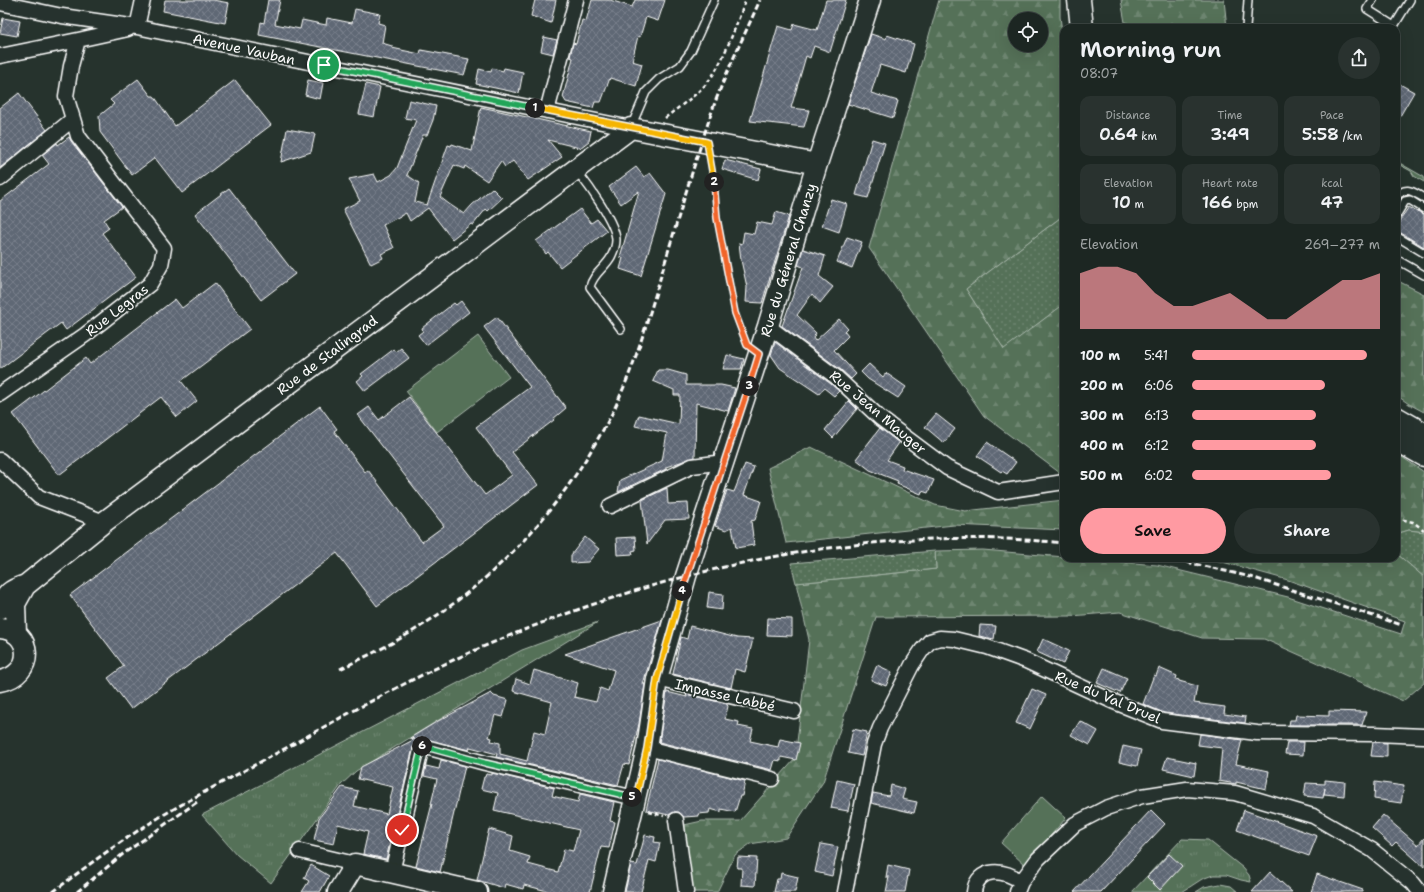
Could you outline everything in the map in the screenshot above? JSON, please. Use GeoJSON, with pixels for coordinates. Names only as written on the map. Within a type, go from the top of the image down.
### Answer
{"type":"FeatureCollection","features":[{"type":"Feature","properties":{"kind":"main road"},"geometry":{"type":"LineString","coordinates":[[1078,0],[1081,24]]}},
{"type":"Feature","properties":{"kind":"main road"},"geometry":{"type":"LineString","coordinates":[[1090,0],[1093,24]]}},
{"type":"Feature","properties":{"kind":"main road"},"geometry":{"type":"LineString","coordinates":[[1400,420],[1424,434]]}},
{"type":"Feature","properties":{"kind":"main road"},"geometry":{"type":"LineString","coordinates":[[1400,441],[1424,455]]}},
{"type":"Feature","properties":{"kind":"street"},"geometry":{"type":"LineString","coordinates":[[0,56],[137,27],[143,0]]}},
{"type":"Feature","properties":{"kind":"street"},"geometry":{"type":"LineString","coordinates":[[547,111],[576,0]]}},
{"type":"Feature","properties":{"kind":"street","name":"Rue du Géneral Chanzy"},"geometry":{"type":"LineString","coordinates":[[613,892],[647,748],[657,679],[686,576],[768,326],[817,164],[870,0]]}},
{"type":"Feature","properties":{"kind":"street","name":"Avenue Vauban"},"geometry":{"type":"LineString","coordinates":[[0,3],[28,4],[547,111],[817,164]]}},
{"type":"Feature","properties":{"kind":"street","name":"Rue Legras"},"geometry":{"type":"LineString","coordinates":[[0,394],[85,335],[150,284],[161,265],[164,248],[78,136],[66,96],[71,66],[78,40]]}},
{"type":"Feature","properties":{"kind":"street"},"geometry":{"type":"LineString","coordinates":[[0,179],[73,120]]}},
{"type":"Feature","properties":{"kind":"street","name":"Rue de Stalingrad"},"geometry":{"type":"LineString","coordinates":[[8,631],[15,604],[26,585],[104,522],[576,169],[640,129]]}},
{"type":"Feature","properties":{"kind":"street","name":"Rue Jean Mauger"},"geometry":{"type":"LineString","coordinates":[[768,326],[836,377],[880,418],[947,468],[998,492],[1060,483]]}},
{"type":"Feature","properties":{"kind":"street"},"geometry":{"type":"LineString","coordinates":[[0,460],[39,497],[104,522]]}},
{"type":"Feature","properties":{"kind":"street"},"geometry":{"type":"LineString","coordinates":[[610,506],[692,466],[724,462]]}},
{"type":"Feature","properties":{"kind":"street","name":"Rue de Stalingrad"},"geometry":{"type":"LineString","coordinates":[[0,608],[6,594],[14,588],[26,585]]}},
{"type":"Feature","properties":{"kind":"street"},"geometry":{"type":"LineString","coordinates":[[3,682],[16,675],[22,669],[26,652],[24,644],[8,631]]}},
{"type":"Feature","properties":{"kind":"street","name":"Rue du Val Druel"},"geometry":{"type":"LineString","coordinates":[[845,892],[874,744],[880,728],[912,665],[930,641],[940,638],[954,638],[987,647],[1026,661],[1112,701],[1162,721],[1257,733],[1424,736]]}},
{"type":"Feature","properties":{"kind":"street","name":"Impasse Labbé"},"geometry":{"type":"LineString","coordinates":[[657,679],[794,711]]}},
{"type":"Feature","properties":{"kind":"street"},"geometry":{"type":"LineString","coordinates":[[392,872],[422,746],[634,803]]}},
{"type":"Feature","properties":{"kind":"street"},"geometry":{"type":"LineString","coordinates":[[647,748],[772,779]]}},
{"type":"Feature","properties":{"kind":"street"},"geometry":{"type":"LineString","coordinates":[[974,892],[979,880],[990,873],[998,872],[1014,877],[1019,887],[1038,859],[1075,824],[1106,808],[1142,796],[1187,789],[1235,793],[1313,816],[1372,850],[1413,883],[1420,892]]}},
{"type":"Feature","properties":{"kind":"street"},"geometry":{"type":"LineString","coordinates":[[676,820],[686,892]]}},
{"type":"Feature","properties":{"kind":"street"},"geometry":{"type":"LineString","coordinates":[[300,851],[392,872],[455,890],[477,892]]}},
{"type":"Feature","properties":{"kind":"street"},"geometry":{"type":"LineString","coordinates":[[338,892],[355,864]]}},
{"type":"Feature","properties":{"kind":"lane"},"geometry":{"type":"LineString","coordinates":[[640,129],[646,92],[659,79],[680,66],[691,51],[714,0]]}},
{"type":"Feature","properties":{"kind":"lane"},"geometry":{"type":"LineString","coordinates":[[1246,24],[1248,0]]}},
{"type":"Feature","properties":{"kind":"lane"},"geometry":{"type":"LineString","coordinates":[[1373,0],[1367,9],[1391,24]]}},
{"type":"Feature","properties":{"kind":"lane"},"geometry":{"type":"LineString","coordinates":[[1395,24],[1410,0]]}},
{"type":"Feature","properties":{"kind":"lane"},"geometry":{"type":"LineString","coordinates":[[576,169],[614,228],[616,241],[612,256],[603,268],[595,275],[590,287],[621,329]]}},
{"type":"Feature","properties":{"kind":"lane"},"geometry":{"type":"LineString","coordinates":[[1400,193],[1407,190],[1424,198]]}},
{"type":"Feature","properties":{"kind":"lane"},"geometry":{"type":"LineString","coordinates":[[1400,210],[1405,202],[1410,200],[1424,209]]}},
{"type":"Feature","properties":{"kind":"lane"},"geometry":{"type":"LineString","coordinates":[[1400,238],[1424,253]]}},
{"type":"Feature","properties":{"kind":"lane"},"geometry":{"type":"LineString","coordinates":[[1400,261],[1424,275]]}},
{"type":"Feature","properties":{"kind":"path"},"geometry":{"type":"LineString","coordinates":[[640,129],[694,95],[706,84],[713,75],[719,63],[746,0]]}},
{"type":"Feature","properties":{"kind":"path"},"geometry":{"type":"LineString","coordinates":[[707,142],[714,181],[717,218],[735,313],[747,345],[759,354]]}},
{"type":"Feature","properties":{"kind":"path"},"geometry":{"type":"LineString","coordinates":[[1400,519],[1413,522],[1424,530]]}},
{"type":"Feature","properties":{"kind":"path"},"geometry":{"type":"LineString","coordinates":[[634,803],[676,820]]}},
{"type":"Feature","properties":{"kind":"green space"},"geometry":{"type":"Polygon","coordinates":[[[939,0],[1060,0],[1060,218],[966,289],[1004,348],[1060,307],[1060,473],[984,416],[869,248],[939,0]]]}},
{"type":"Feature","properties":{"kind":"green space"},"geometry":{"type":"Polygon","coordinates":[[[1121,0],[1224,0],[1227,24],[1125,24],[1121,0]]]}},
{"type":"Feature","properties":{"kind":"green space"},"geometry":{"type":"Polygon","coordinates":[[[1400,163],[1424,177],[1424,182],[1414,176],[1411,171],[1400,165],[1400,163]]]}},
{"type":"Feature","properties":{"kind":"green space"},"geometry":{"type":"Polygon","coordinates":[[[1060,218],[1060,307],[1004,349],[966,289],[1060,218]]]}},
{"type":"Feature","properties":{"kind":"green space"},"geometry":{"type":"Polygon","coordinates":[[[1400,282],[1424,294],[1424,412],[1400,398],[1400,282]]]}},
{"type":"Feature","properties":{"kind":"green space"},"geometry":{"type":"Polygon","coordinates":[[[478,336],[509,377],[437,432],[406,391],[478,336]]]}},
{"type":"Feature","properties":{"kind":"green space"},"geometry":{"type":"Polygon","coordinates":[[[811,447],[935,505],[965,511],[1060,500],[1060,530],[954,525],[786,543],[768,468],[811,447]]]}},
{"type":"Feature","properties":{"kind":"green space"},"geometry":{"type":"Polygon","coordinates":[[[1400,456],[1424,472],[1424,532],[1409,530],[1400,533],[1400,456]]]}},
{"type":"Feature","properties":{"kind":"green space"},"geometry":{"type":"Polygon","coordinates":[[[1409,530],[1424,532],[1424,577],[1400,556],[1400,533],[1409,530]]]}},
{"type":"Feature","properties":{"kind":"green space"},"geometry":{"type":"Polygon","coordinates":[[[983,550],[1060,557],[1060,562],[1122,562],[1157,565],[1288,597],[1401,634],[1405,621],[1288,580],[1223,562],[1400,562],[1400,556],[1424,577],[1424,683],[1403,701],[1264,639],[1202,638],[1120,612],[1071,616],[876,617],[823,782],[786,838],[750,844],[735,855],[717,892],[683,892],[678,887],[675,827],[702,821],[740,821],[795,759],[809,640],[796,583],[936,569],[935,551],[983,550]]]}},
{"type":"Feature","properties":{"kind":"green space"},"geometry":{"type":"Polygon","coordinates":[[[935,551],[936,569],[796,583],[791,563],[935,551]]]}},
{"type":"Feature","properties":{"kind":"green space"},"geometry":{"type":"Polygon","coordinates":[[[598,622],[356,771],[341,785],[271,883],[237,855],[202,815],[522,650],[598,622]]]}},
{"type":"Feature","properties":{"kind":"green space"},"geometry":{"type":"Polygon","coordinates":[[[1042,796],[1066,818],[1025,865],[1001,843],[1042,796]]]}},
{"type":"Feature","properties":{"kind":"green space"},"geometry":{"type":"Polygon","coordinates":[[[1182,839],[1208,840],[1243,868],[1249,875],[1251,882],[1226,875],[1213,875],[1202,879],[1182,892],[1132,892],[1182,839]]]}},
{"type":"Feature","properties":{"kind":"green space"},"geometry":{"type":"Polygon","coordinates":[[[1220,884],[1231,886],[1238,892],[1196,892],[1204,887],[1220,884]]]}},
{"type":"Feature","properties":{"kind":"building"},"geometry":{"type":"Polygon","coordinates":[[[165,0],[213,0],[229,3],[225,23],[163,11],[165,0]]]}},
{"type":"Feature","properties":{"kind":"building"},"geometry":{"type":"Polygon","coordinates":[[[268,0],[280,0],[275,24],[300,29],[302,20],[326,25],[327,18],[352,23],[355,9],[380,14],[378,23],[385,25],[382,43],[392,46],[392,48],[420,54],[421,50],[469,59],[464,75],[259,35],[261,22],[264,23],[268,0]]]}},
{"type":"Feature","properties":{"kind":"building"},"geometry":{"type":"Polygon","coordinates":[[[535,0],[556,0],[551,23],[531,16],[535,0]]]}},
{"type":"Feature","properties":{"kind":"building"},"geometry":{"type":"Polygon","coordinates":[[[592,0],[610,0],[632,7],[635,0],[665,0],[658,21],[646,17],[640,37],[638,36],[632,61],[642,64],[636,86],[610,78],[601,102],[595,102],[593,108],[566,102],[563,97],[573,58],[570,57],[573,43],[576,44],[582,20],[586,21],[592,0]]]}},
{"type":"Feature","properties":{"kind":"building"},"geometry":{"type":"Polygon","coordinates":[[[826,0],[846,0],[830,52],[814,46],[810,58],[806,56],[791,108],[809,110],[804,127],[750,121],[778,26],[792,30],[794,24],[817,30],[826,0]]]}},
{"type":"Feature","properties":{"kind":"building"},"geometry":{"type":"Polygon","coordinates":[[[3,18],[20,21],[17,36],[0,33],[3,18]]]}},
{"type":"Feature","properties":{"kind":"building"},"geometry":{"type":"Polygon","coordinates":[[[871,34],[886,39],[887,35],[914,44],[906,73],[880,65],[871,93],[898,101],[893,118],[848,104],[871,34]]]}},
{"type":"Feature","properties":{"kind":"building"},"geometry":{"type":"Polygon","coordinates":[[[544,37],[557,40],[553,54],[541,51],[544,37]]]}},
{"type":"Feature","properties":{"kind":"building"},"geometry":{"type":"Polygon","coordinates":[[[492,68],[503,71],[504,68],[523,72],[519,93],[476,84],[479,69],[491,72],[492,68]]]}},
{"type":"Feature","properties":{"kind":"building"},"geometry":{"type":"Polygon","coordinates":[[[138,79],[151,96],[154,96],[175,126],[235,80],[271,125],[182,193],[155,158],[132,175],[100,132],[99,116],[114,104],[110,100],[138,79]]]}},
{"type":"Feature","properties":{"kind":"building"},"geometry":{"type":"Polygon","coordinates":[[[308,80],[323,83],[320,99],[305,95],[308,80]]]}},
{"type":"Feature","properties":{"kind":"building"},"geometry":{"type":"Polygon","coordinates":[[[366,84],[380,87],[374,117],[359,114],[366,84]]]}},
{"type":"Feature","properties":{"kind":"building"},"geometry":{"type":"Polygon","coordinates":[[[1400,84],[1414,92],[1400,116],[1400,84]]]}},
{"type":"Feature","properties":{"kind":"building"},"geometry":{"type":"Polygon","coordinates":[[[19,93],[47,130],[0,168],[0,108],[19,93]]]}},
{"type":"Feature","properties":{"kind":"building"},"geometry":{"type":"Polygon","coordinates":[[[409,100],[436,106],[433,120],[427,135],[423,135],[407,175],[419,183],[415,202],[427,205],[448,145],[451,146],[452,144],[472,151],[481,107],[591,131],[589,141],[580,148],[548,140],[562,157],[528,180],[513,161],[505,167],[501,161],[487,181],[465,166],[464,169],[454,165],[440,197],[449,204],[464,214],[492,188],[502,198],[488,211],[486,209],[473,225],[471,224],[452,239],[428,208],[410,221],[406,213],[383,225],[394,248],[381,254],[383,258],[371,264],[343,209],[360,201],[349,179],[374,174],[378,182],[391,175],[397,168],[416,120],[405,118],[409,100]]]}},
{"type":"Feature","properties":{"kind":"building"},"geometry":{"type":"Polygon","coordinates":[[[287,129],[315,134],[311,152],[281,162],[287,129]]]}},
{"type":"Feature","properties":{"kind":"building"},"geometry":{"type":"Polygon","coordinates":[[[69,137],[122,207],[104,220],[109,228],[102,233],[136,277],[66,330],[61,323],[0,369],[0,201],[49,164],[42,155],[57,143],[58,145],[69,137]]]}},
{"type":"Feature","properties":{"kind":"building"},"geometry":{"type":"Polygon","coordinates":[[[872,139],[885,143],[868,198],[856,195],[872,139]]]}},
{"type":"Feature","properties":{"kind":"building"},"geometry":{"type":"Polygon","coordinates":[[[725,160],[761,169],[758,180],[722,169],[725,160]]]}},
{"type":"Feature","properties":{"kind":"building"},"geometry":{"type":"Polygon","coordinates":[[[636,167],[644,177],[650,173],[666,194],[641,276],[620,269],[623,258],[620,257],[639,191],[621,204],[609,187],[636,167]]]}},
{"type":"Feature","properties":{"kind":"building"},"geometry":{"type":"Polygon","coordinates":[[[229,188],[295,274],[261,300],[195,214],[229,188]]]}},
{"type":"Feature","properties":{"kind":"building"},"geometry":{"type":"Polygon","coordinates":[[[831,199],[847,204],[839,232],[822,226],[831,199]]]}},
{"type":"Feature","properties":{"kind":"building"},"geometry":{"type":"Polygon","coordinates":[[[1409,207],[1424,214],[1424,247],[1400,232],[1401,218],[1409,207]]]}},
{"type":"Feature","properties":{"kind":"building"},"geometry":{"type":"Polygon","coordinates":[[[580,209],[591,223],[597,219],[607,231],[560,267],[548,252],[546,254],[536,241],[580,209]]]}},
{"type":"Feature","properties":{"kind":"building"},"geometry":{"type":"Polygon","coordinates":[[[776,212],[789,216],[762,303],[746,302],[747,287],[739,243],[742,244],[744,232],[754,234],[757,222],[772,225],[776,212]]]}},
{"type":"Feature","properties":{"kind":"building"},"geometry":{"type":"Polygon","coordinates":[[[847,237],[862,242],[852,268],[837,262],[847,237]]]}},
{"type":"Feature","properties":{"kind":"building"},"geometry":{"type":"Polygon","coordinates":[[[803,249],[825,256],[819,276],[833,287],[820,303],[812,294],[797,315],[816,333],[813,338],[815,341],[839,319],[847,328],[844,331],[848,336],[834,350],[856,374],[851,379],[782,326],[803,267],[798,265],[803,249]]]}},
{"type":"Feature","properties":{"kind":"building"},"geometry":{"type":"Polygon","coordinates":[[[215,283],[250,329],[181,381],[197,401],[177,417],[161,397],[59,475],[13,414],[86,358],[90,364],[175,299],[182,308],[215,283]]]}},
{"type":"Feature","properties":{"kind":"building"},"geometry":{"type":"Polygon","coordinates":[[[461,301],[469,312],[426,345],[418,335],[423,331],[422,328],[454,303],[456,305],[461,301]]]}},
{"type":"Feature","properties":{"kind":"building"},"geometry":{"type":"Polygon","coordinates":[[[497,317],[566,408],[553,419],[554,420],[512,452],[538,485],[377,606],[337,553],[131,709],[108,678],[124,666],[70,595],[320,406],[337,429],[334,431],[365,472],[368,470],[422,542],[444,526],[358,415],[369,407],[379,420],[409,397],[485,495],[512,475],[476,427],[530,387],[484,327],[497,317]]]}},
{"type":"Feature","properties":{"kind":"building"},"geometry":{"type":"Polygon","coordinates":[[[775,342],[839,391],[834,396],[824,388],[819,394],[780,368],[771,355],[775,342]]]}},
{"type":"Feature","properties":{"kind":"building"},"geometry":{"type":"Polygon","coordinates":[[[401,348],[409,358],[365,391],[357,381],[363,376],[361,374],[394,349],[396,352],[401,348]]]}},
{"type":"Feature","properties":{"kind":"building"},"geometry":{"type":"Polygon","coordinates":[[[727,355],[744,359],[741,369],[723,369],[727,355]]]}},
{"type":"Feature","properties":{"kind":"building"},"geometry":{"type":"Polygon","coordinates":[[[869,364],[883,377],[886,373],[906,387],[898,398],[868,379],[861,372],[869,364]]]}},
{"type":"Feature","properties":{"kind":"building"},"geometry":{"type":"Polygon","coordinates":[[[658,370],[668,370],[686,375],[686,385],[721,385],[735,388],[728,411],[696,403],[695,457],[666,467],[666,469],[618,492],[620,480],[662,461],[667,433],[635,426],[639,415],[679,424],[680,395],[674,395],[674,390],[653,381],[658,370]]]}},
{"type":"Feature","properties":{"kind":"building"},"geometry":{"type":"Polygon","coordinates":[[[849,401],[857,409],[833,438],[825,430],[849,401]]]}},
{"type":"Feature","properties":{"kind":"building"},"geometry":{"type":"Polygon","coordinates":[[[936,414],[955,429],[944,443],[925,427],[936,414]]]}},
{"type":"Feature","properties":{"kind":"building"},"geometry":{"type":"Polygon","coordinates":[[[880,428],[899,443],[887,460],[903,466],[902,469],[934,480],[928,493],[922,491],[921,494],[897,484],[898,481],[870,470],[856,459],[880,428]]]}},
{"type":"Feature","properties":{"kind":"building"},"geometry":{"type":"Polygon","coordinates":[[[987,442],[1016,462],[1007,474],[1002,471],[1001,472],[977,456],[987,442]]]}},
{"type":"Feature","properties":{"kind":"building"},"geometry":{"type":"Polygon","coordinates":[[[745,464],[754,467],[744,495],[761,501],[755,520],[751,521],[754,545],[736,548],[732,527],[726,530],[715,526],[727,490],[734,492],[745,464]]]}},
{"type":"Feature","properties":{"kind":"building"},"geometry":{"type":"Polygon","coordinates":[[[667,488],[668,504],[688,503],[689,519],[665,520],[647,544],[642,500],[667,488]]]}},
{"type":"Feature","properties":{"kind":"building"},"geometry":{"type":"Polygon","coordinates":[[[585,537],[599,549],[588,562],[571,563],[571,555],[585,537]]]}},
{"type":"Feature","properties":{"kind":"building"},"geometry":{"type":"Polygon","coordinates":[[[635,537],[636,550],[632,551],[633,554],[617,555],[616,538],[635,537]]]}},
{"type":"Feature","properties":{"kind":"building"},"geometry":{"type":"Polygon","coordinates":[[[709,592],[723,594],[722,610],[707,608],[709,592]]]}},
{"type":"Feature","properties":{"kind":"building"},"geometry":{"type":"Polygon","coordinates":[[[768,618],[792,619],[792,636],[767,635],[768,618]]]}},
{"type":"Feature","properties":{"kind":"building"},"geometry":{"type":"Polygon","coordinates":[[[662,620],[643,684],[645,684],[639,724],[629,765],[624,764],[618,785],[496,757],[497,754],[470,747],[469,750],[420,738],[416,740],[414,744],[386,859],[363,854],[368,832],[338,824],[334,844],[314,840],[319,818],[342,787],[358,791],[354,806],[387,814],[393,787],[358,779],[361,767],[415,739],[410,738],[438,721],[491,693],[494,696],[508,700],[503,717],[495,715],[489,737],[492,738],[491,741],[500,743],[500,754],[527,761],[534,731],[545,734],[552,702],[513,691],[516,679],[530,684],[534,670],[578,683],[574,697],[596,702],[600,688],[608,691],[614,670],[565,654],[662,620]]]}},
{"type":"Feature","properties":{"kind":"building"},"geometry":{"type":"Polygon","coordinates":[[[980,625],[996,626],[994,639],[979,636],[980,625]]]}},
{"type":"Feature","properties":{"kind":"building"},"geometry":{"type":"Polygon","coordinates":[[[690,626],[737,638],[753,639],[745,672],[735,669],[731,688],[673,674],[681,637],[687,639],[690,626]]]}},
{"type":"Feature","properties":{"kind":"building"},"geometry":{"type":"Polygon","coordinates":[[[1043,639],[1069,651],[1063,664],[1037,652],[1043,639]]]}},
{"type":"Feature","properties":{"kind":"building"},"geometry":{"type":"Polygon","coordinates":[[[877,665],[892,672],[886,686],[871,680],[877,665]]]}},
{"type":"Feature","properties":{"kind":"building"},"geometry":{"type":"Polygon","coordinates":[[[1104,668],[1127,678],[1120,693],[1097,683],[1104,668]]]}},
{"type":"Feature","properties":{"kind":"building"},"geometry":{"type":"Polygon","coordinates":[[[1159,668],[1177,676],[1176,679],[1179,681],[1197,686],[1194,703],[1225,707],[1224,714],[1246,717],[1245,723],[1164,713],[1143,704],[1154,675],[1156,676],[1159,668]]]}},
{"type":"Feature","properties":{"kind":"building"},"geometry":{"type":"Polygon","coordinates":[[[1032,689],[1046,695],[1030,729],[1016,723],[1032,689]]]}},
{"type":"Feature","properties":{"kind":"building"},"geometry":{"type":"Polygon","coordinates":[[[667,692],[687,697],[686,694],[727,704],[728,706],[725,719],[739,722],[738,726],[753,729],[750,741],[778,747],[780,739],[800,743],[796,760],[781,757],[781,761],[775,760],[772,770],[659,742],[667,692]]]}},
{"type":"Feature","properties":{"kind":"building"},"geometry":{"type":"Polygon","coordinates":[[[1329,711],[1366,712],[1362,725],[1289,725],[1290,720],[1295,720],[1296,715],[1329,716],[1329,711]]]}},
{"type":"Feature","properties":{"kind":"building"},"geometry":{"type":"Polygon","coordinates":[[[1080,721],[1098,731],[1090,745],[1071,735],[1080,721]]]}},
{"type":"Feature","properties":{"kind":"building"},"geometry":{"type":"Polygon","coordinates":[[[853,729],[867,732],[862,756],[848,753],[853,729]]]}},
{"type":"Feature","properties":{"kind":"building"},"geometry":{"type":"Polygon","coordinates":[[[1200,734],[1242,740],[1236,764],[1269,771],[1266,789],[1236,782],[1236,784],[1219,781],[1222,748],[1198,745],[1200,734]]]}},
{"type":"Feature","properties":{"kind":"building"},"geometry":{"type":"Polygon","coordinates":[[[1287,742],[1304,742],[1303,755],[1285,754],[1287,742]]]}},
{"type":"Feature","properties":{"kind":"building"},"geometry":{"type":"Polygon","coordinates":[[[1373,742],[1387,743],[1387,757],[1371,756],[1373,742]]]}},
{"type":"Feature","properties":{"kind":"building"},"geometry":{"type":"Polygon","coordinates":[[[1123,746],[1141,750],[1137,766],[1119,762],[1123,746]]]}},
{"type":"Feature","properties":{"kind":"building"},"geometry":{"type":"Polygon","coordinates":[[[1167,757],[1196,763],[1194,776],[1163,769],[1167,757]]]}},
{"type":"Feature","properties":{"kind":"building"},"geometry":{"type":"Polygon","coordinates":[[[658,759],[745,781],[742,796],[740,796],[735,812],[721,809],[721,812],[710,809],[709,813],[698,814],[699,816],[684,817],[679,812],[674,812],[669,815],[646,810],[658,759]]]}},
{"type":"Feature","properties":{"kind":"building"},"geometry":{"type":"Polygon","coordinates":[[[441,760],[465,766],[440,872],[416,866],[437,779],[424,776],[426,766],[439,769],[441,760]]]}},
{"type":"Feature","properties":{"kind":"building"},"geometry":{"type":"Polygon","coordinates":[[[492,773],[554,788],[552,796],[578,802],[580,794],[614,802],[610,821],[615,822],[609,848],[601,847],[590,892],[551,892],[524,885],[523,889],[505,884],[504,888],[477,880],[489,829],[513,836],[510,851],[530,857],[528,864],[558,872],[564,849],[573,851],[579,830],[494,810],[498,793],[481,789],[486,774],[492,775],[492,773]]]}},
{"type":"Feature","properties":{"kind":"building"},"geometry":{"type":"Polygon","coordinates":[[[837,780],[854,784],[848,811],[831,808],[837,780]]]}},
{"type":"Feature","properties":{"kind":"building"},"geometry":{"type":"Polygon","coordinates":[[[1325,780],[1345,782],[1344,796],[1324,794],[1325,788],[1323,798],[1304,796],[1306,783],[1325,784],[1325,780]]]}},
{"type":"Feature","properties":{"kind":"building"},"geometry":{"type":"Polygon","coordinates":[[[1375,782],[1404,786],[1401,803],[1374,799],[1375,782]]]}},
{"type":"Feature","properties":{"kind":"building"},"geometry":{"type":"Polygon","coordinates":[[[891,785],[905,789],[902,799],[917,802],[914,813],[871,803],[873,793],[889,796],[891,785]]]}},
{"type":"Feature","properties":{"kind":"building"},"geometry":{"type":"Polygon","coordinates":[[[1151,810],[1165,824],[1101,892],[1074,892],[1151,810]]]}},
{"type":"Feature","properties":{"kind":"building"},"geometry":{"type":"Polygon","coordinates":[[[1244,810],[1317,836],[1309,856],[1237,830],[1244,810]]]}},
{"type":"Feature","properties":{"kind":"building"},"geometry":{"type":"Polygon","coordinates":[[[1383,815],[1418,845],[1424,838],[1424,867],[1396,842],[1392,846],[1372,828],[1383,815]]]}},
{"type":"Feature","properties":{"kind":"building"},"geometry":{"type":"Polygon","coordinates":[[[645,835],[655,837],[654,842],[660,843],[656,862],[649,860],[641,892],[625,892],[631,864],[637,865],[645,835]]]}},
{"type":"Feature","properties":{"kind":"building"},"geometry":{"type":"Polygon","coordinates":[[[821,844],[838,847],[832,876],[815,872],[821,844]]]}},
{"type":"Feature","properties":{"kind":"building"},"geometry":{"type":"Polygon","coordinates":[[[1169,854],[1182,866],[1160,890],[1147,877],[1169,854]]]}},
{"type":"Feature","properties":{"kind":"building"},"geometry":{"type":"Polygon","coordinates":[[[738,857],[757,858],[755,886],[741,885],[742,868],[737,868],[738,857]]]}},
{"type":"Feature","properties":{"kind":"building"},"geometry":{"type":"Polygon","coordinates":[[[311,865],[329,876],[320,892],[302,892],[309,881],[304,878],[311,865]]]}},
{"type":"Feature","properties":{"kind":"building"},"geometry":{"type":"Polygon","coordinates":[[[888,865],[909,870],[905,892],[886,892],[889,877],[886,877],[888,865]]]}},
{"type":"Feature","properties":{"kind":"building"},"geometry":{"type":"Polygon","coordinates":[[[1270,872],[1292,892],[1252,892],[1270,872]]]}},
{"type":"Feature","properties":{"kind":"building"},"geometry":{"type":"Polygon","coordinates":[[[781,873],[798,877],[795,892],[774,892],[777,879],[780,879],[781,873]]]}},
{"type":"Feature","properties":{"kind":"building"},"geometry":{"type":"Polygon","coordinates":[[[1317,874],[1363,890],[1363,892],[1311,892],[1317,874]]]}},
{"type":"Feature","properties":{"kind":"railway"},"geometry":{"type":"LineString","coordinates":[[340,669],[413,631],[465,595],[489,575],[512,553],[553,506],[589,454],[613,411],[632,367],[647,324],[690,178],[715,102],[760,0]]}},
{"type":"Feature","properties":{"kind":"railway"},"geometry":{"type":"LineString","coordinates":[[53,892],[108,851],[165,814],[378,698],[471,652],[542,623],[614,598],[687,576],[761,559],[836,547],[911,540],[987,539],[1060,543]]}},
{"type":"Feature","properties":{"kind":"railway"},"geometry":{"type":"LineString","coordinates":[[1186,562],[1251,577],[1402,625]]}},
{"type":"Feature","properties":{"kind":"railway"},"geometry":{"type":"LineString","coordinates":[[77,892],[123,854],[197,802]]}},
{"type":"Feature","properties":{"kind":"route"},"geometry":{"type":"LineString","coordinates":[[324,65],[631,128],[707,142],[714,181],[717,218],[735,313],[747,345],[759,354],[686,576],[657,679],[647,748],[636,798],[485,763],[422,746],[402,830]]}}]}
